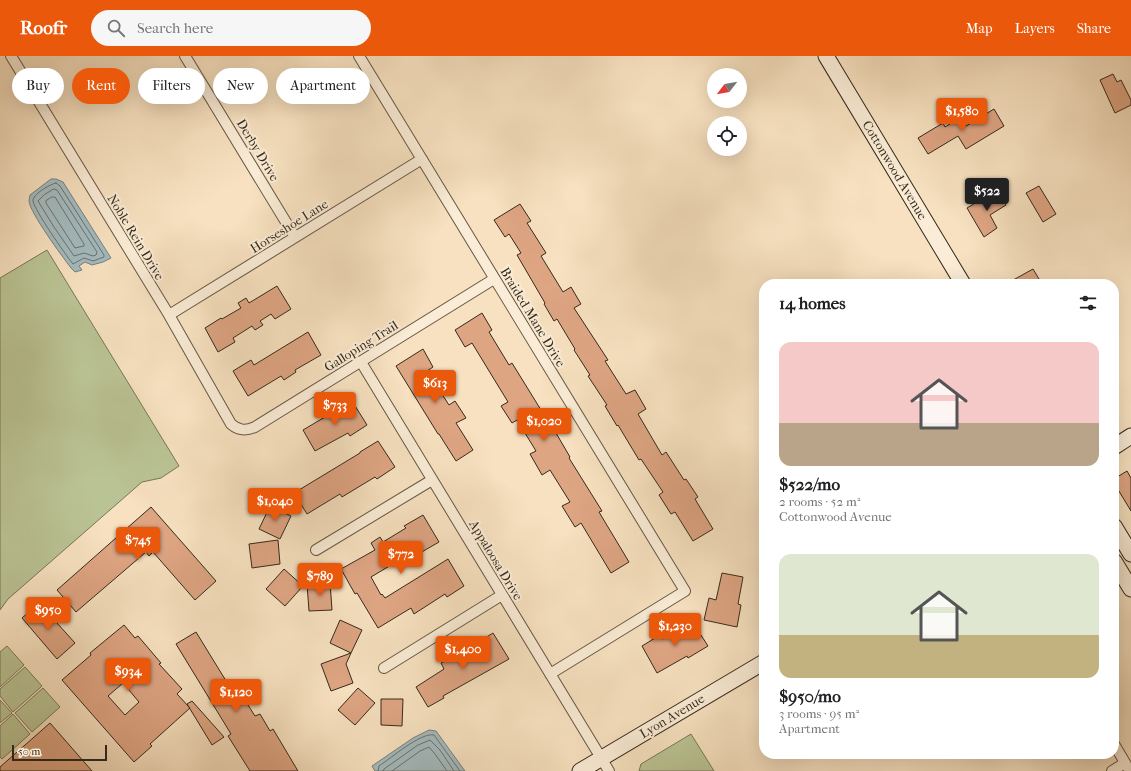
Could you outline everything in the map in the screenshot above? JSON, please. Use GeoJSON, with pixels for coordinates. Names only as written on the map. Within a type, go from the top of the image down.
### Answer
{"type":"FeatureCollection","features":[{"type":"Feature","properties":{"kind":"main road","name":"Cottonwood Avenue"},"geometry":{"type":"LineString","coordinates":[[826,56],[960,279]]}},
{"type":"Feature","properties":{"kind":"main road"},"geometry":{"type":"LineString","coordinates":[[1119,444],[1131,436]]}},
{"type":"Feature","properties":{"kind":"main road"},"geometry":{"type":"LineString","coordinates":[[1119,534],[1131,554]]}},
{"type":"Feature","properties":{"kind":"main road"},"geometry":{"type":"LineString","coordinates":[[1119,569],[1131,589]]}},
{"type":"Feature","properties":{"kind":"main road","name":"Lyon Avenue"},"geometry":{"type":"LineString","coordinates":[[580,771],[759,665]]}},
{"type":"Feature","properties":{"kind":"street","name":"Noble Rein Drive"},"geometry":{"type":"LineString","coordinates":[[11,56],[169,315],[231,424],[239,429]]}},
{"type":"Feature","properties":{"kind":"street","name":"Derby Drive"},"geometry":{"type":"LineString","coordinates":[[185,56],[295,237]]}},
{"type":"Feature","properties":{"kind":"street","name":"Braided Mane Drive"},"geometry":{"type":"LineString","coordinates":[[359,56],[685,591],[550,674]]}},
{"type":"Feature","properties":{"kind":"street","name":"Horseshoe Lane"},"geometry":{"type":"LineString","coordinates":[[169,315],[422,159]]}},
{"type":"Feature","properties":{"kind":"street","name":"Galloping Trail"},"geometry":{"type":"LineString","coordinates":[[239,429],[248,430],[255,427],[494,279]]}},
{"type":"Feature","properties":{"kind":"street","name":"Appaloosa Drive"},"geometry":{"type":"LineString","coordinates":[[361,362],[610,771]]}},
{"type":"Feature","properties":{"kind":"street"},"geometry":{"type":"LineString","coordinates":[[316,550],[432,480]]}},
{"type":"Feature","properties":{"kind":"street"},"geometry":{"type":"LineString","coordinates":[[384,668],[502,595]]}},
{"type":"Feature","properties":{"kind":"street"},"geometry":{"type":"LineString","coordinates":[[1112,771],[1128,767],[1119,752]]}},
{"type":"Feature","properties":{"kind":"green space"},"geometry":{"type":"Polygon","coordinates":[[[47,250],[179,466],[161,478],[142,482],[8,599],[0,610],[0,278],[47,250]]]}},
{"type":"Feature","properties":{"kind":"green space"},"geometry":{"type":"Polygon","coordinates":[[[7,646],[24,665],[0,687],[0,652],[7,646]]]}},
{"type":"Feature","properties":{"kind":"green space"},"geometry":{"type":"Polygon","coordinates":[[[25,667],[42,686],[13,712],[0,696],[0,689],[25,667]]]}},
{"type":"Feature","properties":{"kind":"green space"},"geometry":{"type":"Polygon","coordinates":[[[43,688],[60,707],[32,732],[15,713],[43,688]]]}},
{"type":"Feature","properties":{"kind":"green space"},"geometry":{"type":"Polygon","coordinates":[[[0,700],[12,713],[0,723],[0,700]]]}},
{"type":"Feature","properties":{"kind":"green space"},"geometry":{"type":"Polygon","coordinates":[[[13,714],[30,734],[2,759],[0,757],[0,726],[13,714]]]}},
{"type":"Feature","properties":{"kind":"green space"},"geometry":{"type":"Polygon","coordinates":[[[691,734],[714,771],[639,771],[641,764],[691,734]]]}},
{"type":"Feature","properties":{"kind":"water"},"geometry":{"type":"Polygon","coordinates":[[[51,179],[56,179],[63,182],[111,258],[92,265],[85,262],[79,266],[82,270],[75,272],[71,268],[40,224],[29,201],[30,195],[51,179]]]}},
{"type":"Feature","properties":{"kind":"water"},"geometry":{"type":"Polygon","coordinates":[[[429,730],[436,731],[465,771],[375,771],[372,766],[413,738],[429,730]]]}},
{"type":"Feature","properties":{"kind":"building"},"geometry":{"type":"Polygon","coordinates":[[[1113,74],[1117,82],[1121,80],[1131,100],[1131,105],[1115,113],[1100,80],[1113,74]]]}},
{"type":"Feature","properties":{"kind":"building"},"geometry":{"type":"Polygon","coordinates":[[[994,109],[1004,126],[966,149],[958,136],[928,154],[918,138],[943,123],[945,127],[961,117],[966,126],[994,109]]]}},
{"type":"Feature","properties":{"kind":"building"},"geometry":{"type":"Polygon","coordinates":[[[1039,186],[1056,214],[1043,222],[1026,193],[1039,186]]]}},
{"type":"Feature","properties":{"kind":"building"},"geometry":{"type":"Polygon","coordinates":[[[997,190],[1006,205],[990,215],[997,228],[984,237],[967,208],[997,190]]]}},
{"type":"Feature","properties":{"kind":"building"},"geometry":{"type":"Polygon","coordinates":[[[520,204],[531,221],[527,223],[546,253],[541,256],[563,292],[571,287],[581,304],[574,308],[608,360],[605,361],[626,394],[635,390],[646,409],[638,414],[662,455],[666,452],[684,480],[686,479],[698,497],[695,499],[713,529],[693,541],[675,512],[671,514],[659,495],[663,492],[641,459],[639,460],[618,425],[617,426],[605,406],[607,405],[588,376],[590,375],[557,319],[554,321],[517,255],[521,253],[509,234],[505,237],[494,220],[520,204]]]}},
{"type":"Feature","properties":{"kind":"building"},"geometry":{"type":"Polygon","coordinates":[[[1033,269],[1039,279],[1015,279],[1033,269]]]}},
{"type":"Feature","properties":{"kind":"building"},"geometry":{"type":"Polygon","coordinates":[[[277,286],[291,309],[275,319],[271,314],[260,321],[263,325],[255,330],[252,326],[233,338],[235,342],[218,352],[205,328],[241,308],[238,303],[246,298],[249,303],[277,286]]]}},
{"type":"Feature","properties":{"kind":"building"},"geometry":{"type":"Polygon","coordinates":[[[482,313],[492,330],[489,332],[509,365],[512,363],[541,410],[542,409],[570,457],[569,458],[602,511],[599,512],[629,562],[611,573],[581,523],[575,527],[562,506],[570,502],[550,470],[542,475],[530,454],[536,451],[517,420],[512,423],[501,406],[508,402],[472,343],[465,347],[455,330],[482,313]]]}},
{"type":"Feature","properties":{"kind":"building"},"geometry":{"type":"Polygon","coordinates":[[[308,332],[321,355],[295,370],[296,372],[284,380],[281,376],[248,396],[233,371],[251,360],[254,365],[308,332]]]}},
{"type":"Feature","properties":{"kind":"building"},"geometry":{"type":"Polygon","coordinates":[[[423,349],[433,367],[427,371],[449,405],[455,401],[466,418],[456,423],[473,450],[456,461],[396,366],[423,349]]]}},
{"type":"Feature","properties":{"kind":"building"},"geometry":{"type":"Polygon","coordinates":[[[352,401],[367,425],[350,436],[348,433],[315,451],[303,430],[352,401]]]}},
{"type":"Feature","properties":{"kind":"building"},"geometry":{"type":"Polygon","coordinates":[[[378,441],[395,467],[377,479],[375,477],[342,497],[340,494],[307,514],[294,493],[378,441]]]}},
{"type":"Feature","properties":{"kind":"building"},"geometry":{"type":"Polygon","coordinates":[[[1127,471],[1131,478],[1131,511],[1119,491],[1119,476],[1127,471]]]}},
{"type":"Feature","properties":{"kind":"building"},"geometry":{"type":"Polygon","coordinates":[[[270,506],[291,516],[280,539],[259,529],[270,506]]]}},
{"type":"Feature","properties":{"kind":"building"},"geometry":{"type":"Polygon","coordinates":[[[151,507],[216,581],[195,600],[153,552],[149,556],[146,552],[76,612],[57,590],[151,507]]]}},
{"type":"Feature","properties":{"kind":"building"},"geometry":{"type":"Polygon","coordinates":[[[423,515],[439,542],[420,553],[418,549],[371,577],[381,595],[382,594],[385,598],[448,559],[464,586],[447,597],[445,594],[414,614],[411,608],[378,628],[357,593],[355,594],[341,569],[375,550],[371,543],[380,537],[383,542],[406,528],[404,526],[423,515]]]}},
{"type":"Feature","properties":{"kind":"building"},"geometry":{"type":"Polygon","coordinates":[[[278,540],[280,564],[252,568],[249,544],[278,540]]]}},
{"type":"Feature","properties":{"kind":"building"},"geometry":{"type":"Polygon","coordinates":[[[284,569],[303,586],[285,606],[266,589],[284,569]]]}},
{"type":"Feature","properties":{"kind":"building"},"geometry":{"type":"Polygon","coordinates":[[[722,573],[743,577],[738,604],[741,605],[737,627],[704,620],[709,598],[716,600],[722,573]]]}},
{"type":"Feature","properties":{"kind":"building"},"geometry":{"type":"Polygon","coordinates":[[[330,582],[332,610],[309,611],[307,584],[330,582]]]}},
{"type":"Feature","properties":{"kind":"building"},"geometry":{"type":"Polygon","coordinates":[[[39,603],[75,643],[57,659],[22,618],[39,603]]]}},
{"type":"Feature","properties":{"kind":"building"},"geometry":{"type":"Polygon","coordinates":[[[340,620],[362,630],[351,653],[330,643],[340,620]]]}},
{"type":"Feature","properties":{"kind":"building"},"geometry":{"type":"Polygon","coordinates":[[[692,621],[708,646],[688,658],[687,656],[657,673],[642,646],[660,635],[663,639],[692,621]]]}},
{"type":"Feature","properties":{"kind":"building"},"geometry":{"type":"Polygon","coordinates":[[[124,625],[135,638],[138,636],[161,663],[159,664],[182,689],[177,694],[190,708],[150,744],[152,746],[134,762],[62,680],[91,655],[90,653],[124,625]],[[123,683],[108,696],[125,715],[139,702],[123,683]]]}},
{"type":"Feature","properties":{"kind":"building"},"geometry":{"type":"Polygon","coordinates":[[[196,632],[231,689],[236,686],[255,716],[260,714],[270,731],[273,729],[298,771],[250,771],[228,736],[231,734],[176,644],[196,632]]]}},
{"type":"Feature","properties":{"kind":"building"},"geometry":{"type":"Polygon","coordinates":[[[493,633],[509,659],[443,696],[444,698],[428,707],[416,687],[444,669],[441,663],[454,656],[455,659],[477,647],[475,644],[493,633]]]}},
{"type":"Feature","properties":{"kind":"building"},"geometry":{"type":"Polygon","coordinates":[[[351,653],[346,664],[353,683],[331,691],[321,664],[351,653]]]}},
{"type":"Feature","properties":{"kind":"building"},"geometry":{"type":"Polygon","coordinates":[[[358,688],[375,703],[355,725],[338,710],[358,688]]]}},
{"type":"Feature","properties":{"kind":"building"},"geometry":{"type":"Polygon","coordinates":[[[381,699],[403,699],[402,726],[381,725],[381,699]]]}},
{"type":"Feature","properties":{"kind":"building"},"geometry":{"type":"Polygon","coordinates":[[[192,701],[224,737],[212,745],[187,704],[192,701]]]}},
{"type":"Feature","properties":{"kind":"building"},"geometry":{"type":"Polygon","coordinates":[[[50,723],[92,771],[0,771],[0,767],[50,723]]]}}]}
